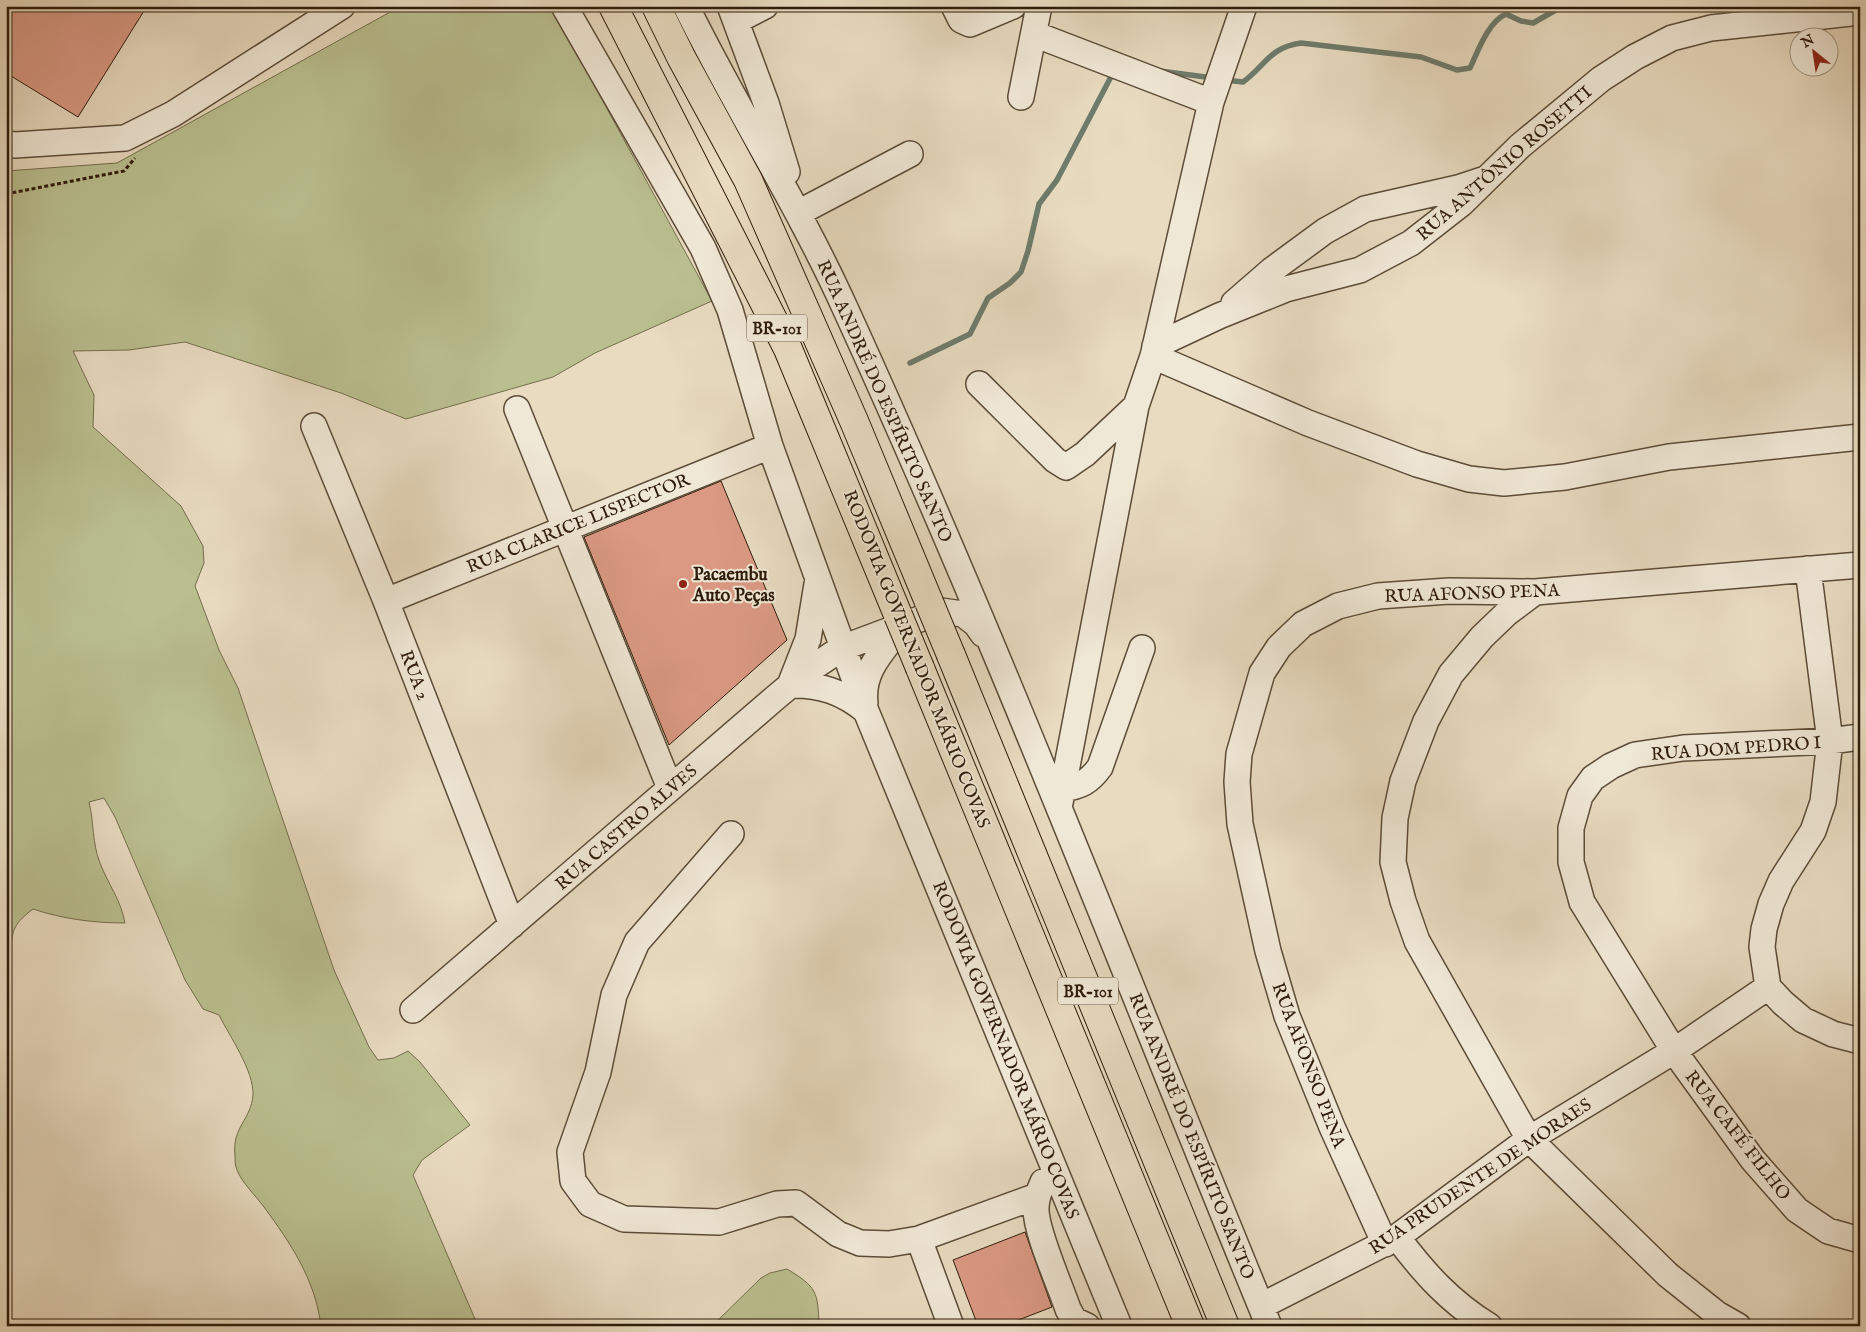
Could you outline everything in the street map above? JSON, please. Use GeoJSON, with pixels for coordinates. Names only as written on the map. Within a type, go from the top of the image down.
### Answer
{"type":"FeatureCollection","features":[{"type":"Feature","properties":{"kind":"highway","name":"RODOVIA GOVERNADOR MÁRIO COVAS"},"geometry":{"type":"LineString","coordinates":[[612,6],[788,350],[1190,1326]]}},
{"type":"Feature","properties":{"kind":"highway","name":"RODOVIA GOVERNADOR MÁRIO COVAS"},"geometry":{"type":"LineString","coordinates":[[656,6],[690,74],[748,180],[854,421],[1225,1326]]}},
{"type":"Feature","properties":{"kind":"street"},"geometry":{"type":"LineString","coordinates":[[6,144],[81,142],[125,138],[173,114],[342,6]]}},
{"type":"Feature","properties":{"kind":"street","name":"RODOVIA GOVERNADOR MÁRIO COVAS"},"geometry":{"type":"LineString","coordinates":[[564,6],[703,248],[718,279],[739,335],[751,385],[770,446],[866,711],[1118,1326]]}},
{"type":"Feature","properties":{"kind":"street","name":"RUA ANDRÉ DO ESPÍRITO SANTO"},"geometry":{"type":"LineString","coordinates":[[686,6],[729,89],[801,217],[890,407],[1061,798],[1265,1316]]}},
{"type":"Feature","properties":{"kind":"street"},"geometry":{"type":"LineString","coordinates":[[766,6],[733,14],[766,103],[801,217],[910,154]]}},
{"type":"Feature","properties":{"kind":"street"},"geometry":{"type":"LineString","coordinates":[[954,6],[961,20],[970,24],[1013,6]]}},
{"type":"Feature","properties":{"kind":"street"},"geometry":{"type":"LineString","coordinates":[[1021,97],[1039,6]]}},
{"type":"Feature","properties":{"kind":"street"},"geometry":{"type":"LineString","coordinates":[[1061,798],[1136,406],[1154,351],[1211,102],[1244,6]]}},
{"type":"Feature","properties":{"kind":"street","name":"RUA ANTÔNIO ROSETTI"},"geometry":{"type":"LineString","coordinates":[[1279,280],[1360,270],[1411,243],[1492,176],[1520,146],[1601,79],[1635,57],[1672,38],[1711,28],[1860,12]]}},
{"type":"Feature","properties":{"kind":"street"},"geometry":{"type":"LineString","coordinates":[[1034,34],[1211,102]]}},
{"type":"Feature","properties":{"kind":"street"},"geometry":{"type":"LineString","coordinates":[[1154,351],[1279,280],[1325,231],[1365,209],[1428,196],[1492,176]]}},
{"type":"Feature","properties":{"kind":"street"},"geometry":{"type":"LineString","coordinates":[[1428,196],[1436,207],[1437,223]]}},
{"type":"Feature","properties":{"kind":"street"},"geometry":{"type":"LineString","coordinates":[[1154,351],[1308,423],[1417,464],[1469,479],[1504,483],[1565,478],[1669,457],[1860,437]]}},
{"type":"Feature","properties":{"kind":"street"},"geometry":{"type":"LineString","coordinates":[[979,384],[1055,460],[1066,467],[1081,458],[1136,406]]}},
{"type":"Feature","properties":{"kind":"street"},"geometry":{"type":"LineString","coordinates":[[517,409],[670,788]]}},
{"type":"Feature","properties":{"kind":"street","name":"RUA 2"},"geometry":{"type":"LineString","coordinates":[[314,426],[386,601],[512,925]]}},
{"type":"Feature","properties":{"kind":"street","name":"RUA CLARICE LISPECTOR"},"geometry":{"type":"LineString","coordinates":[[386,601],[770,446]]}},
{"type":"Feature","properties":{"kind":"street","name":"RUA AFONSO PENA"},"geometry":{"type":"LineString","coordinates":[[1489,1326],[1458,1305],[1436,1286],[1391,1240],[1332,1127],[1287,1016],[1268,951],[1240,824],[1237,782],[1242,738],[1262,673],[1278,647],[1303,624],[1338,606],[1378,596],[1449,591],[1535,592],[1860,565]]}},
{"type":"Feature","properties":{"kind":"street"},"geometry":{"type":"LineString","coordinates":[[1808,569],[1830,741],[1823,802],[1812,831],[1781,881],[1764,929],[1762,947],[1768,987],[1783,1004],[1803,1020],[1833,1034],[1860,1041]]}},
{"type":"Feature","properties":{"kind":"street"},"geometry":{"type":"LineString","coordinates":[[817,578],[808,639],[790,684],[818,686],[831,690],[844,695],[866,711]]}},
{"type":"Feature","properties":{"kind":"street"},"geometry":{"type":"LineString","coordinates":[[1535,592],[1507,613],[1482,637],[1451,674],[1426,721],[1403,781],[1395,818],[1394,862],[1403,901],[1417,940],[1529,1138],[1668,1275],[1717,1314],[1738,1326]]}},
{"type":"Feature","properties":{"kind":"street","name":"RUA CASTRO ALVES"},"geometry":{"type":"LineString","coordinates":[[413,1010],[790,684],[842,648],[900,621],[941,611],[956,612],[976,624],[996,652]]}},
{"type":"Feature","properties":{"kind":"street"},"geometry":{"type":"LineString","coordinates":[[866,711],[864,692],[867,674],[900,621]]}},
{"type":"Feature","properties":{"kind":"street"},"geometry":{"type":"LineString","coordinates":[[1061,798],[1091,780],[1100,767],[1142,648]]}},
{"type":"Feature","properties":{"kind":"street","name":"RUA DOM PEDRO I"},"geometry":{"type":"LineString","coordinates":[[1674,1051],[1582,902],[1571,862],[1571,828],[1580,796],[1593,778],[1611,766],[1635,755],[1682,748],[1830,741],[1860,737]]}},
{"type":"Feature","properties":{"kind":"street"},"geometry":{"type":"LineString","coordinates":[[731,834],[638,942],[614,995],[598,1072],[570,1152],[572,1181],[590,1204],[624,1219],[719,1222],[776,1204],[796,1203],[838,1234],[860,1243],[888,1244],[919,1239],[1037,1196]]}},
{"type":"Feature","properties":{"kind":"street","name":"RUA PRUDENTE DE MORAES"},"geometry":{"type":"LineString","coordinates":[[1265,1316],[1391,1240],[1529,1138],[1674,1051],[1768,987]]}},
{"type":"Feature","properties":{"kind":"street","name":"RUA CAFÉ FILHO"},"geometry":{"type":"LineString","coordinates":[[1674,1051],[1753,1160],[1798,1210],[1828,1231],[1860,1240]]}},
{"type":"Feature","properties":{"kind":"street"},"geometry":{"type":"LineString","coordinates":[[1052,1161],[1037,1196],[1036,1210],[1040,1228],[1073,1324]]}},
{"type":"Feature","properties":{"kind":"street"},"geometry":{"type":"LineString","coordinates":[[919,1239],[951,1326]]}},
{"type":"Feature","properties":{"kind":"path"},"geometry":{"type":"LineString","coordinates":[[6,194],[124,171],[136,157]]}},
{"type":"Feature","properties":{"kind":"green space"},"geometry":{"type":"Polygon","coordinates":[[[401,6],[551,6],[712,301],[595,353],[553,377],[406,419],[341,393],[185,342],[129,350],[73,351],[94,395],[93,427],[181,506],[203,546],[204,563],[195,586],[219,650],[238,688],[334,970],[369,1047],[378,1060],[394,1058],[408,1051],[420,1062],[470,1125],[422,1160],[413,1175],[478,1326],[321,1326],[313,1293],[300,1263],[264,1207],[242,1180],[236,1168],[236,1137],[252,1104],[253,1095],[250,1075],[246,1065],[219,1015],[203,1009],[185,980],[115,817],[104,798],[89,802],[94,840],[97,855],[117,899],[125,923],[79,920],[33,909],[18,922],[12,937],[11,951],[6,954],[6,171],[117,163],[401,6]]]}},
{"type":"Feature","properties":{"kind":"green space"},"geometry":{"type":"Polygon","coordinates":[[[787,1269],[805,1281],[814,1291],[818,1305],[819,1326],[712,1326],[761,1278],[770,1273],[787,1269]]]}},
{"type":"Feature","properties":{"kind":"building"},"geometry":{"type":"Polygon","coordinates":[[[6,6],[147,6],[78,117],[6,73],[6,6]]]}},
{"type":"Feature","properties":{"kind":"building","name":"Pacaembu Auto Peças"},"geometry":{"type":"Polygon","coordinates":[[[721,481],[787,640],[669,745],[584,537],[721,481]]]}},
{"type":"Feature","properties":{"kind":"building"},"geometry":{"type":"Polygon","coordinates":[[[1025,1232],[1052,1307],[1003,1326],[978,1326],[953,1260],[1025,1232]]]}},
{"type":"Feature","properties":{"kind":"waterway"},"geometry":{"type":"LineString","coordinates":[[1225,80],[1243,82],[1275,53],[1291,45],[1301,43],[1421,57],[1457,70],[1470,68],[1484,38],[1494,23],[1500,18],[1506,14],[1521,21],[1533,23],[1563,6]]}},
{"type":"Feature","properties":{"kind":"waterway"},"geometry":{"type":"LineString","coordinates":[[910,363],[970,334],[988,298],[1010,283],[1021,272],[1039,204],[1057,180],[1114,71]]}},
{"type":"Feature","properties":{"kind":"waterway"},"geometry":{"type":"LineString","coordinates":[[1160,71],[1213,78]]}},
{"type":"Feature","properties":{"kind":"place","name":"Pacaembu Auto Peças"},"geometry":{"type":"Point","coordinates":[683,584]}}]}
